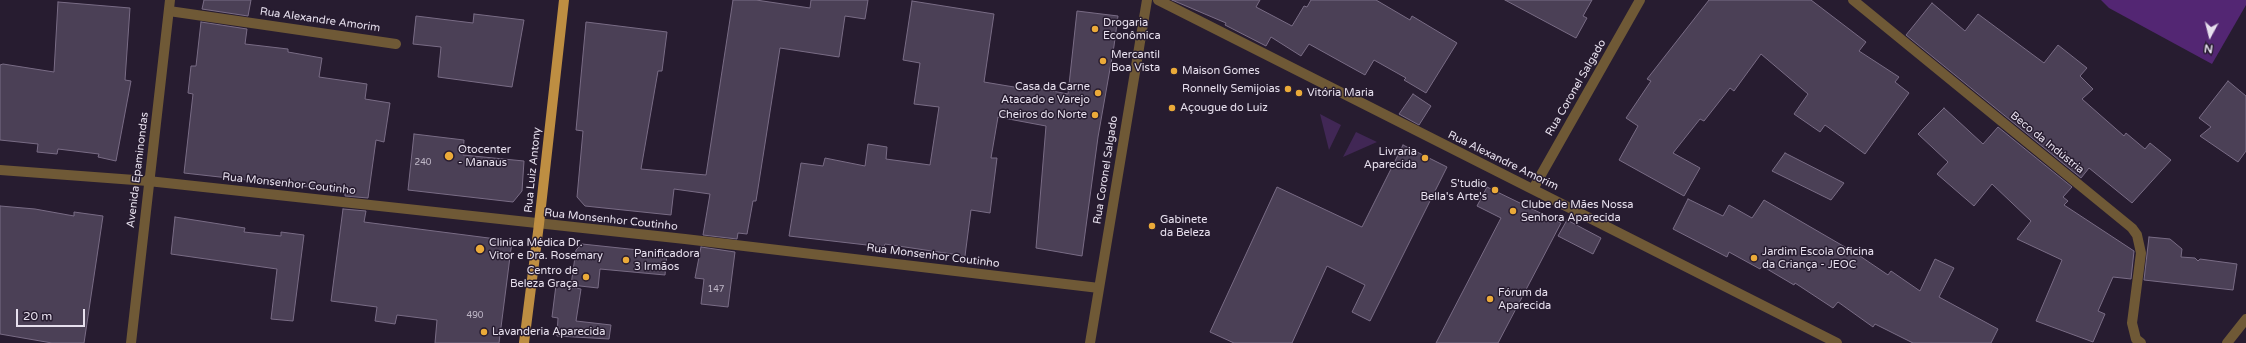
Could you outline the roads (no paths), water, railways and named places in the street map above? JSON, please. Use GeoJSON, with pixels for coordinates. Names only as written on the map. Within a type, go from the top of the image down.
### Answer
{"type":"FeatureCollection","features":[{"type":"Feature","properties":{"kind":"main road","name":"Rua Luiz Antony"},"geometry":{"type":"LineString","coordinates":[[524,343],[564,0]]}},
{"type":"Feature","properties":{"kind":"street","name":"Avenida Epaminondas"},"geometry":{"type":"LineString","coordinates":[[131,343],[148,181],[170,0]]}},
{"type":"Feature","properties":{"kind":"street","name":"Rua Coronel Salgado"},"geometry":{"type":"LineString","coordinates":[[1090,343],[1147,0]]}},
{"type":"Feature","properties":{"kind":"street","name":"Rua Alexandre Amorim"},"geometry":{"type":"LineString","coordinates":[[1158,0],[1327,84],[1362,105],[1533,189],[1837,343]]}},
{"type":"Feature","properties":{"kind":"street","name":"Rua Coronel Salgado"},"geometry":{"type":"LineString","coordinates":[[1533,189],[1640,0]]}},
{"type":"Feature","properties":{"kind":"street","name":"Beco da Indústria"},"geometry":{"type":"LineString","coordinates":[[1853,0],[2132,228],[2137,235],[2141,253],[2132,323],[2136,339],[2141,343]]}},
{"type":"Feature","properties":{"kind":"street","name":"Rua Alexandre Amorim"},"geometry":{"type":"LineString","coordinates":[[169,11],[396,44]]}},
{"type":"Feature","properties":{"kind":"street","name":"Rua Monsenhor Coutinho"},"geometry":{"type":"LineString","coordinates":[[0,170],[148,181],[685,239],[1099,288]]}},
{"type":"Feature","properties":{"kind":"street"},"geometry":{"type":"LineString","coordinates":[[2227,343],[2246,319]]}},
{"type":"Feature","properties":{"kind":"place","name":"Drogaria Econômica"},"geometry":{"type":"Point","coordinates":[1095,29]}},
{"type":"Feature","properties":{"kind":"place","name":"Mercantil Boa Vista"},"geometry":{"type":"Point","coordinates":[1103,61]}},
{"type":"Feature","properties":{"kind":"place","name":"Maison Gomes"},"geometry":{"type":"Point","coordinates":[1174,71]}},
{"type":"Feature","properties":{"kind":"place","name":"Ronnelly Semijoias"},"geometry":{"type":"Point","coordinates":[1288,89]}},
{"type":"Feature","properties":{"kind":"place","name":"Casa da Carne Atacado e Varejo"},"geometry":{"type":"Point","coordinates":[1098,93]}},
{"type":"Feature","properties":{"kind":"place","name":"Vitória Maria"},"geometry":{"type":"Point","coordinates":[1299,93]}},
{"type":"Feature","properties":{"kind":"place","name":"Açougue do Luiz"},"geometry":{"type":"Point","coordinates":[1172,108]}},
{"type":"Feature","properties":{"kind":"place","name":"Cheiros do Norte"},"geometry":{"type":"Point","coordinates":[1095,115]}},
{"type":"Feature","properties":{"kind":"place","name":"Otocenter - Manaus"},"geometry":{"type":"Point","coordinates":[449,156]}},
{"type":"Feature","properties":{"kind":"place","name":"Livraria Aparecida"},"geometry":{"type":"Point","coordinates":[1425,158]}},
{"type":"Feature","properties":{"kind":"place","name":"S'tudio Bella's Arte's"},"geometry":{"type":"Point","coordinates":[1495,190]}},
{"type":"Feature","properties":{"kind":"place","name":"Clube de Mães Nossa Senhora Aparecida"},"geometry":{"type":"Point","coordinates":[1513,211]}},
{"type":"Feature","properties":{"kind":"place","name":"Gabinete da Beleza"},"geometry":{"type":"Point","coordinates":[1152,226]}},
{"type":"Feature","properties":{"kind":"place","name":"Clinica Médica Dr. Vitor e Dra. Rosemary"},"geometry":{"type":"Point","coordinates":[480,249]}},
{"type":"Feature","properties":{"kind":"place","name":"Jardim Escola Oficina da Criança - JEOC"},"geometry":{"type":"Point","coordinates":[1754,258]}},
{"type":"Feature","properties":{"kind":"place","name":"Panificadora 3 Irmãos"},"geometry":{"type":"Point","coordinates":[626,260]}},
{"type":"Feature","properties":{"kind":"place","name":"Centro de Beleza Graça"},"geometry":{"type":"Point","coordinates":[586,277]}},
{"type":"Feature","properties":{"kind":"place","name":"Fórum da Aparecida"},"geometry":{"type":"Point","coordinates":[1490,299]}},
{"type":"Feature","properties":{"kind":"place","name":"Lavanderia Aparecida"},"geometry":{"type":"Point","coordinates":[484,332]}}]}
